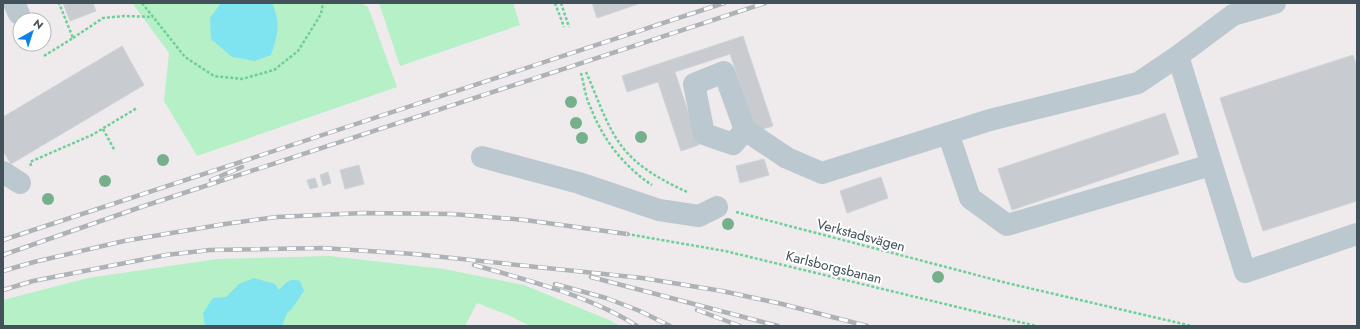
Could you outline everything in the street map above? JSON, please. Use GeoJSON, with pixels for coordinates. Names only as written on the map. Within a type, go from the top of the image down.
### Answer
{"type":"FeatureCollection","features":[{"type":"Feature","properties":{"kind":"lane"},"geometry":{"type":"LineString","coordinates":[[745,130],[787,158],[822,173],[990,120],[1138,83],[1178,56],[1233,14],[1275,3]]}},
{"type":"Feature","properties":{"kind":"lane"},"geometry":{"type":"LineString","coordinates":[[1178,56],[1245,272],[1357,234]]}},
{"type":"Feature","properties":{"kind":"lane"},"geometry":{"type":"LineString","coordinates":[[948,133],[970,198],[1007,225],[1212,165]]}},
{"type":"Feature","properties":{"kind":"lane"},"geometry":{"type":"LineString","coordinates":[[482,157],[579,183],[659,210],[699,216],[717,207]]}},
{"type":"Feature","properties":{"kind":"path"},"geometry":{"type":"LineString","coordinates":[[58,3],[73,38]]}},
{"type":"Feature","properties":{"kind":"path"},"geometry":{"type":"LineString","coordinates":[[142,3],[185,57],[214,76],[242,79],[274,70],[298,51],[321,14],[323,3]]}},
{"type":"Feature","properties":{"kind":"path"},"geometry":{"type":"LineString","coordinates":[[555,3],[564,28]]}},
{"type":"Feature","properties":{"kind":"path"},"geometry":{"type":"LineString","coordinates":[[561,3],[569,27]]}},
{"type":"Feature","properties":{"kind":"path"},"geometry":{"type":"LineString","coordinates":[[44,56],[103,18],[153,16]]}},
{"type":"Feature","properties":{"kind":"path"},"geometry":{"type":"LineString","coordinates":[[586,72],[610,128],[624,149],[643,167],[660,179],[688,193]]}},
{"type":"Feature","properties":{"kind":"path"},"geometry":{"type":"LineString","coordinates":[[581,73],[589,105],[604,136],[619,155],[639,176],[657,188]]}},
{"type":"Feature","properties":{"kind":"path"},"geometry":{"type":"LineString","coordinates":[[18,174],[30,162],[92,136],[137,108]]}},
{"type":"Feature","properties":{"kind":"path"},"geometry":{"type":"LineString","coordinates":[[103,129],[116,151]]}},
{"type":"Feature","properties":{"kind":"path","name":"Verkstadsvägen"},"geometry":{"type":"LineString","coordinates":[[717,207],[1007,283],[1192,326]]}},
{"type":"Feature","properties":{"kind":"path","name":"Karlsborgsbanan"},"geometry":{"type":"LineString","coordinates":[[627,234],[725,251],[1036,326]]}},
{"type":"Feature","properties":{"kind":"green space"},"geometry":{"type":"Polygon","coordinates":[[[132,3],[361,3],[368,7],[397,87],[197,156],[164,101],[169,53],[132,3]]]}},
{"type":"Feature","properties":{"kind":"green space"},"geometry":{"type":"Polygon","coordinates":[[[379,3],[513,3],[520,25],[400,66],[379,3]]]}},
{"type":"Feature","properties":{"kind":"green space"},"geometry":{"type":"Polygon","coordinates":[[[329,256],[444,269],[524,285],[620,326],[530,326],[508,315],[477,303],[465,326],[3,326],[3,300],[88,278],[217,259],[329,256]]]}},
{"type":"Feature","properties":{"kind":"water"},"geometry":{"type":"Polygon","coordinates":[[[221,3],[272,3],[277,17],[278,29],[271,55],[255,61],[232,57],[211,39],[210,18],[221,3]]]}},
{"type":"Feature","properties":{"kind":"water"},"geometry":{"type":"Polygon","coordinates":[[[254,278],[275,284],[279,290],[291,280],[300,281],[304,291],[291,310],[287,313],[282,326],[205,326],[203,313],[213,298],[226,297],[239,284],[254,278]]]}},
{"type":"Feature","properties":{"kind":"building"},"geometry":{"type":"Polygon","coordinates":[[[63,3],[93,3],[96,11],[70,21],[63,3]]]}},
{"type":"Feature","properties":{"kind":"building"},"geometry":{"type":"Polygon","coordinates":[[[592,3],[641,3],[597,18],[592,3]]]}},
{"type":"Feature","properties":{"kind":"building"},"geometry":{"type":"Polygon","coordinates":[[[743,36],[773,126],[756,131],[730,54],[675,72],[699,145],[681,151],[658,82],[627,92],[622,76],[743,36]]]}},
{"type":"Feature","properties":{"kind":"building"},"geometry":{"type":"Polygon","coordinates":[[[122,46],[144,85],[11,164],[3,151],[3,117],[122,46]]]}},
{"type":"Feature","properties":{"kind":"building"},"geometry":{"type":"Polygon","coordinates":[[[1353,55],[1357,67],[1357,201],[1263,231],[1220,98],[1353,55]]]}},
{"type":"Feature","properties":{"kind":"building"},"geometry":{"type":"Polygon","coordinates":[[[1165,113],[1179,154],[1012,210],[998,169],[1165,113]]]}},
{"type":"Feature","properties":{"kind":"building"},"geometry":{"type":"Polygon","coordinates":[[[764,159],[769,175],[740,183],[736,166],[764,159]]]}},
{"type":"Feature","properties":{"kind":"building"},"geometry":{"type":"Polygon","coordinates":[[[359,165],[364,184],[345,189],[340,170],[359,165]]]}},
{"type":"Feature","properties":{"kind":"building"},"geometry":{"type":"Polygon","coordinates":[[[328,172],[331,183],[323,186],[320,175],[328,172]]]}},
{"type":"Feature","properties":{"kind":"building"},"geometry":{"type":"Polygon","coordinates":[[[881,177],[888,198],[847,213],[840,191],[881,177]]]}},
{"type":"Feature","properties":{"kind":"building"},"geometry":{"type":"Polygon","coordinates":[[[315,178],[318,187],[310,189],[307,180],[315,178]]]}},
{"type":"Feature","properties":{"kind":"railway"},"geometry":{"type":"LineString","coordinates":[[3,240],[724,3]]}},
{"type":"Feature","properties":{"kind":"railway"},"geometry":{"type":"LineString","coordinates":[[3,255],[141,207],[765,3]]}},
{"type":"Feature","properties":{"kind":"railway"},"geometry":{"type":"LineString","coordinates":[[211,180],[242,167]]}},
{"type":"Feature","properties":{"kind":"railway"},"geometry":{"type":"LineString","coordinates":[[3,271],[34,262],[124,241],[277,217],[363,213],[452,214],[525,220],[627,234]]}},
{"type":"Feature","properties":{"kind":"railway"},"geometry":{"type":"LineString","coordinates":[[3,290],[33,281],[166,255],[210,250],[322,248],[414,254],[642,278],[722,291],[782,304],[867,326]]}},
{"type":"Feature","properties":{"kind":"railway"},"geometry":{"type":"LineString","coordinates":[[474,265],[579,297],[619,315],[637,326]]}},
{"type":"Feature","properties":{"kind":"railway"},"geometry":{"type":"LineString","coordinates":[[591,277],[778,326]]}},
{"type":"Feature","properties":{"kind":"railway"},"geometry":{"type":"LineString","coordinates":[[555,284],[606,298],[640,311],[670,326]]}},
{"type":"Feature","properties":{"kind":"railway"},"geometry":{"type":"LineString","coordinates":[[697,310],[740,326]]}}]}
